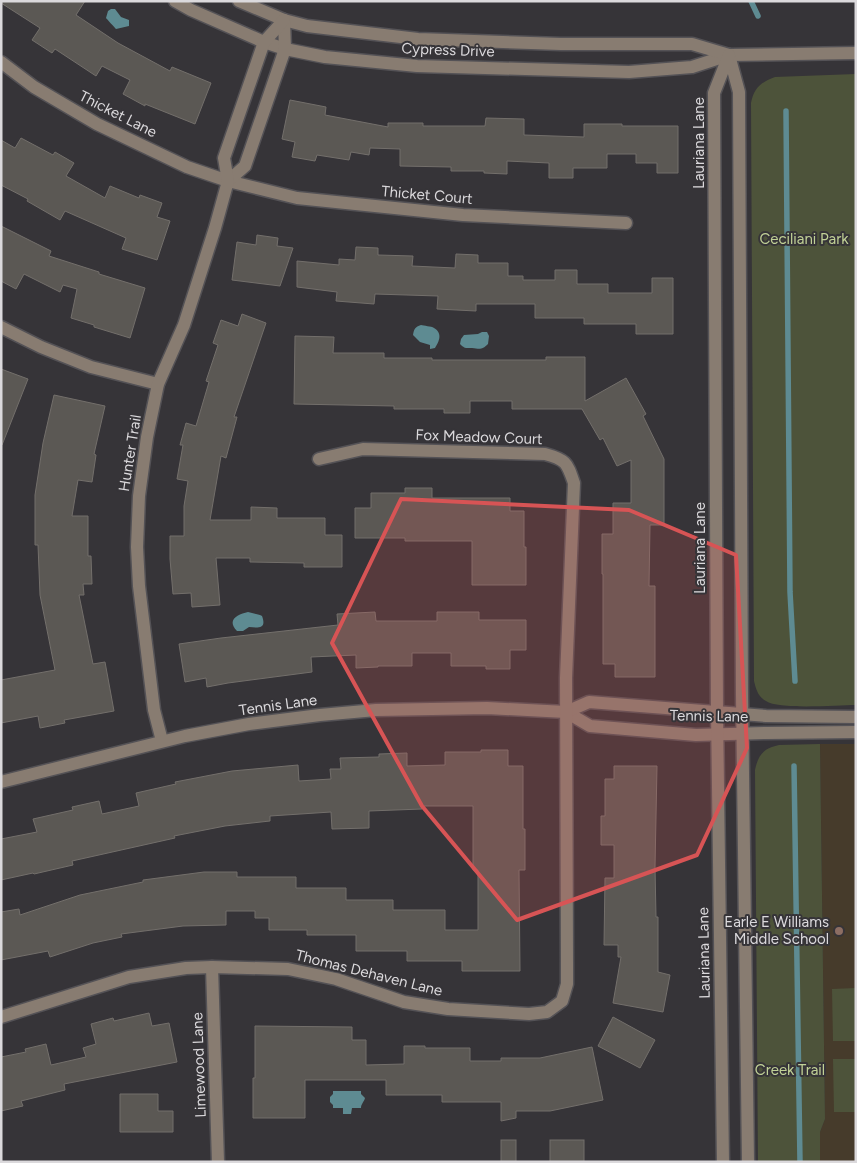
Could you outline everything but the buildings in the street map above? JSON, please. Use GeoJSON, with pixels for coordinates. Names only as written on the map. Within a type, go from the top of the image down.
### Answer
{"type":"FeatureCollection","features":[{"type":"Feature","properties":{"kind":"street","name":"Cypress Drive"},"geometry":{"type":"LineString","coordinates":[[175,1],[264,42],[285,49],[325,57],[417,66],[629,72],[692,68],[729,55]]}},
{"type":"Feature","properties":{"kind":"street","name":"Cypress Drive"},"geometry":{"type":"LineString","coordinates":[[239,1],[284,20],[307,26],[418,38],[561,44],[692,44],[729,55],[856,53]]}},
{"type":"Feature","properties":{"kind":"street","name":"Hunter Trail"},"geometry":{"type":"LineString","coordinates":[[162,741],[154,710],[139,586],[137,547],[139,496],[148,437],[158,384],[184,325],[228,181],[224,158],[264,42],[284,20]]}},
{"type":"Feature","properties":{"kind":"street"},"geometry":{"type":"LineString","coordinates":[[228,181],[245,166],[285,49],[284,20]]}},
{"type":"Feature","properties":{"kind":"street"},"geometry":{"type":"LineString","coordinates":[[729,55],[740,92],[742,733],[748,1162]]}},
{"type":"Feature","properties":{"kind":"street","name":"Lauriana Lane"},"geometry":{"type":"LineString","coordinates":[[723,1162],[717,712],[714,92],[729,55]]}},
{"type":"Feature","properties":{"kind":"street","name":"Thicket Lane"},"geometry":{"type":"LineString","coordinates":[[1,62],[34,87],[97,124],[187,166],[228,181]]}},
{"type":"Feature","properties":{"kind":"street","name":"Thicket Court"},"geometry":{"type":"LineString","coordinates":[[228,181],[297,198],[463,215],[626,223]]}},
{"type":"Feature","properties":{"kind":"street"},"geometry":{"type":"LineString","coordinates":[[1,326],[41,347],[91,368],[158,384]]}},
{"type":"Feature","properties":{"kind":"street","name":"Fox Meadow Court"},"geometry":{"type":"LineString","coordinates":[[319,459],[362,450],[545,454],[560,458],[568,467],[574,483],[566,712]]}},
{"type":"Feature","properties":{"kind":"street","name":"Tennis Lane"},"geometry":{"type":"LineString","coordinates":[[1,782],[162,741],[249,724],[376,710],[487,708],[566,712],[589,702],[766,716],[856,717]]}},
{"type":"Feature","properties":{"kind":"street","name":"Tennis Lane"},"geometry":{"type":"LineString","coordinates":[[566,712],[590,726],[696,735],[856,732]]}},
{"type":"Feature","properties":{"kind":"street","name":"Thomas Dehaven Lane"},"geometry":{"type":"LineString","coordinates":[[1,1017],[129,978],[186,968],[212,967],[288,969],[336,979],[404,1002],[448,1009],[528,1014],[547,1012],[562,1001],[567,984],[566,712]]}},
{"type":"Feature","properties":{"kind":"street","name":"Limewood Lane"},"geometry":{"type":"LineString","coordinates":[[212,967],[218,1162]]}},
{"type":"Feature","properties":{"kind":"highlighted area"},"geometry":{"type":"Polygon","coordinates":[[[401,499],[629,510],[736,555],[747,748],[697,855],[517,920],[422,806],[332,643],[401,499]]]}},
{"type":"Feature","properties":{"kind":"shaded area","name":"Earle E Williams Middle School"},"geometry":{"type":"Polygon","coordinates":[[[820,744],[856,744],[856,1162],[820,1162],[820,1132],[825,1119],[820,744]]]}},
{"type":"Feature","properties":{"kind":"green space","name":"Ceciliani Park"},"geometry":{"type":"Polygon","coordinates":[[[856,74],[856,705],[809,706],[773,704],[761,697],[754,681],[751,103],[754,93],[759,86],[775,77],[856,74]]]}},
{"type":"Feature","properties":{"kind":"green space","name":"Creek Trail"},"geometry":{"type":"Polygon","coordinates":[[[820,744],[825,1119],[820,1132],[820,1162],[758,1162],[755,770],[760,756],[769,748],[779,745],[820,744]]]}},
{"type":"Feature","properties":{"kind":"green space"},"geometry":{"type":"Polygon","coordinates":[[[856,988],[856,1041],[833,1041],[832,989],[856,988]]]}},
{"type":"Feature","properties":{"kind":"green space"},"geometry":{"type":"Polygon","coordinates":[[[833,1059],[856,1059],[856,1112],[834,1112],[833,1059]]]}},
{"type":"Feature","properties":{"kind":"water"},"geometry":{"type":"Polygon","coordinates":[[[115,9],[121,17],[129,20],[129,26],[116,29],[106,18],[108,11],[115,9]]]}},
{"type":"Feature","properties":{"kind":"water"},"geometry":{"type":"Polygon","coordinates":[[[421,325],[433,327],[439,332],[439,340],[435,348],[430,349],[430,345],[420,342],[413,335],[415,328],[421,325]]]}},
{"type":"Feature","properties":{"kind":"water"},"geometry":{"type":"Polygon","coordinates":[[[487,332],[489,336],[488,344],[484,347],[479,349],[467,348],[460,344],[464,335],[487,332]]]}},
{"type":"Feature","properties":{"kind":"water"},"geometry":{"type":"Polygon","coordinates":[[[248,612],[262,616],[263,623],[261,627],[249,627],[243,631],[237,631],[233,621],[237,616],[248,612]]]}},
{"type":"Feature","properties":{"kind":"water"},"geometry":{"type":"Polygon","coordinates":[[[333,1091],[361,1091],[365,1098],[361,1108],[352,1108],[351,1114],[343,1114],[343,1108],[333,1108],[330,1097],[333,1091]]]}},
{"type":"Feature","properties":{"kind":"waterway"},"geometry":{"type":"LineString","coordinates":[[751,1],[758,16]]}},
{"type":"Feature","properties":{"kind":"waterway"},"geometry":{"type":"LineString","coordinates":[[786,111],[790,592],[795,681]]}},
{"type":"Feature","properties":{"kind":"waterway"},"geometry":{"type":"LineString","coordinates":[[794,766],[800,1162]]}},
{"type":"Feature","properties":{"kind":"place","name":"Earle E Williams Middle School"},"geometry":{"type":"Point","coordinates":[839,931]}}]}
